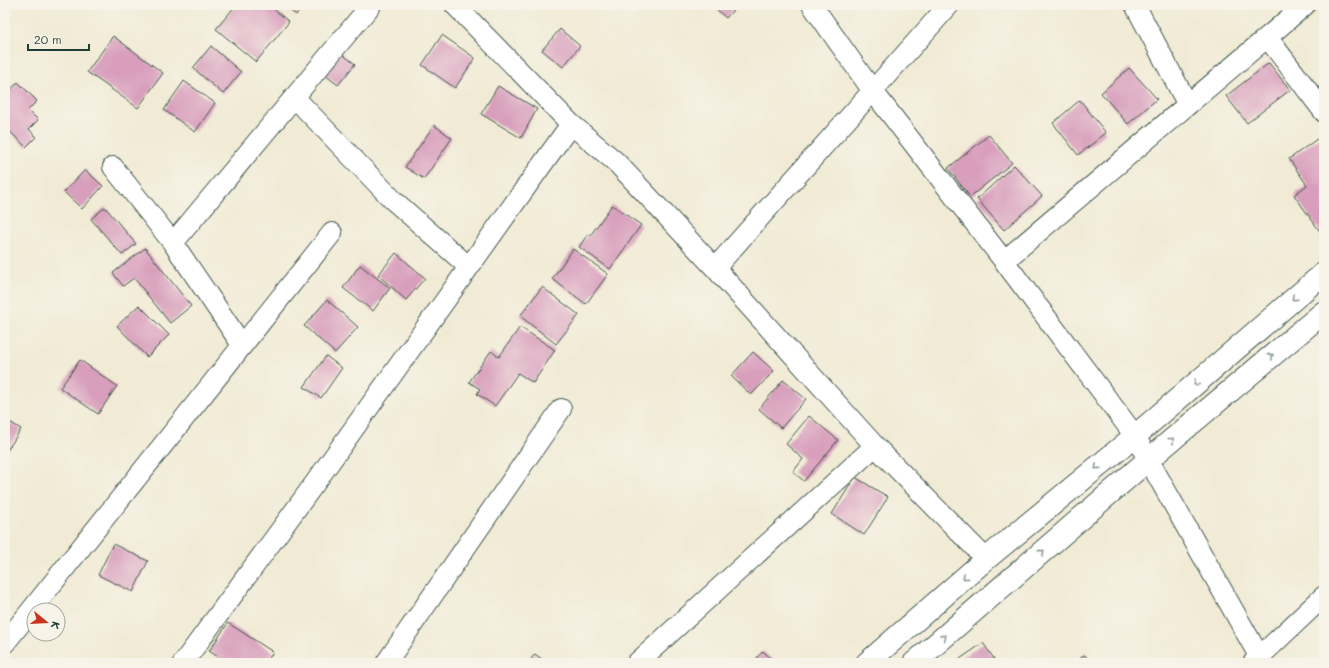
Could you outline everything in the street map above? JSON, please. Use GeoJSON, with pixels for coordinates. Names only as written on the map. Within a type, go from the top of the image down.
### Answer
{"type":"FeatureCollection","features":[{"type":"Feature","properties":{"kind":"street"},"geometry":{"type":"LineString","coordinates":[[173,243],[371,5]]}},
{"type":"Feature","properties":{"kind":"street"},"geometry":{"type":"LineString","coordinates":[[455,5],[571,124],[617,163],[715,268],[875,446],[986,559]]}},
{"type":"Feature","properties":{"kind":"street"},"geometry":{"type":"LineString","coordinates":[[812,5],[872,90],[1004,261],[1135,436],[1259,661],[1324,596]]}},
{"type":"Feature","properties":{"kind":"street"},"geometry":{"type":"LineString","coordinates":[[715,268],[949,5]]}},
{"type":"Feature","properties":{"kind":"street"},"geometry":{"type":"LineString","coordinates":[[1135,5],[1188,105]]}},
{"type":"Feature","properties":{"kind":"street"},"geometry":{"type":"LineString","coordinates":[[1004,261],[1306,5]]}},
{"type":"Feature","properties":{"kind":"street"},"geometry":{"type":"LineString","coordinates":[[1267,37],[1324,112]]}},
{"type":"Feature","properties":{"kind":"street"},"geometry":{"type":"LineString","coordinates":[[294,97],[393,200],[469,267]]}},
{"type":"Feature","properties":{"kind":"street"},"geometry":{"type":"LineString","coordinates":[[183,663],[315,483],[571,124]]}},
{"type":"Feature","properties":{"kind":"street"},"geometry":{"type":"LineString","coordinates":[[113,167],[173,243],[242,345]]}},
{"type":"Feature","properties":{"kind":"street"},"geometry":{"type":"LineString","coordinates":[[5,642],[332,233]]}},
{"type":"Feature","properties":{"kind":"street"},"geometry":{"type":"LineString","coordinates":[[867,663],[986,559],[1135,436],[1324,272]]}},
{"type":"Feature","properties":{"kind":"street"},"geometry":{"type":"LineString","coordinates":[[914,663],[1148,460],[1324,312]]}},
{"type":"Feature","properties":{"kind":"street"},"geometry":{"type":"LineString","coordinates":[[386,663],[561,409]]}},
{"type":"Feature","properties":{"kind":"street"},"geometry":{"type":"LineString","coordinates":[[637,663],[875,446]]}},
{"type":"Feature","properties":{"kind":"building"},"geometry":{"type":"Polygon","coordinates":[[[236,5],[269,5],[289,22],[256,62],[216,29],[236,5]]]}},
{"type":"Feature","properties":{"kind":"building"},"geometry":{"type":"Polygon","coordinates":[[[283,5],[304,5],[296,15],[283,5]]]}},
{"type":"Feature","properties":{"kind":"building"},"geometry":{"type":"Polygon","coordinates":[[[738,5],[726,18],[713,6],[738,5]]]}},
{"type":"Feature","properties":{"kind":"building"},"geometry":{"type":"Polygon","coordinates":[[[560,29],[580,46],[563,67],[542,50],[560,29]]]}},
{"type":"Feature","properties":{"kind":"building"},"geometry":{"type":"Polygon","coordinates":[[[442,35],[475,58],[455,88],[422,65],[442,35]]]}},
{"type":"Feature","properties":{"kind":"building"},"geometry":{"type":"Polygon","coordinates":[[[113,36],[163,73],[138,108],[87,72],[113,36]]]}},
{"type":"Feature","properties":{"kind":"building"},"geometry":{"type":"Polygon","coordinates":[[[211,46],[241,72],[223,94],[193,68],[211,46]]]}},
{"type":"Feature","properties":{"kind":"building"},"geometry":{"type":"Polygon","coordinates":[[[338,51],[355,64],[338,85],[321,72],[338,51]]]}},
{"type":"Feature","properties":{"kind":"building"},"geometry":{"type":"Polygon","coordinates":[[[1269,63],[1290,90],[1247,123],[1226,96],[1269,63]]]}},
{"type":"Feature","properties":{"kind":"building"},"geometry":{"type":"Polygon","coordinates":[[[1129,68],[1157,99],[1128,124],[1101,93],[1129,68]]]}},
{"type":"Feature","properties":{"kind":"building"},"geometry":{"type":"Polygon","coordinates":[[[184,81],[215,103],[195,132],[164,110],[184,81]]]}},
{"type":"Feature","properties":{"kind":"building"},"geometry":{"type":"Polygon","coordinates":[[[18,82],[37,101],[28,110],[38,120],[29,129],[36,137],[26,147],[5,127],[5,96],[18,82]]]}},
{"type":"Feature","properties":{"kind":"building"},"geometry":{"type":"Polygon","coordinates":[[[498,86],[537,109],[521,138],[481,114],[498,86]]]}},
{"type":"Feature","properties":{"kind":"building"},"geometry":{"type":"Polygon","coordinates":[[[1080,100],[1106,133],[1078,155],[1053,123],[1080,100]]]}},
{"type":"Feature","properties":{"kind":"building"},"geometry":{"type":"Polygon","coordinates":[[[434,125],[452,138],[424,179],[405,167],[434,125]]]}},
{"type":"Feature","properties":{"kind":"building"},"geometry":{"type":"Polygon","coordinates":[[[1324,134],[1324,237],[1294,195],[1307,185],[1289,159],[1324,134]]]}},
{"type":"Feature","properties":{"kind":"building"},"geometry":{"type":"Polygon","coordinates":[[[989,135],[1012,163],[970,197],[948,168],[989,135]]]}},
{"type":"Feature","properties":{"kind":"building"},"geometry":{"type":"Polygon","coordinates":[[[1014,165],[1042,196],[1004,230],[977,199],[1014,165]]]}},
{"type":"Feature","properties":{"kind":"building"},"geometry":{"type":"Polygon","coordinates":[[[85,170],[103,186],[82,209],[64,192],[85,170]]]}},
{"type":"Feature","properties":{"kind":"building"},"geometry":{"type":"Polygon","coordinates":[[[612,205],[641,225],[610,269],[579,247],[588,234],[590,236],[612,205]]]}},
{"type":"Feature","properties":{"kind":"building"},"geometry":{"type":"Polygon","coordinates":[[[105,207],[136,244],[122,255],[91,219],[105,207]]]}},
{"type":"Feature","properties":{"kind":"building"},"geometry":{"type":"Polygon","coordinates":[[[145,248],[191,306],[170,323],[134,278],[123,286],[113,273],[145,248]]]}},
{"type":"Feature","properties":{"kind":"building"},"geometry":{"type":"Polygon","coordinates":[[[573,249],[608,274],[586,304],[552,279],[573,249]]]}},
{"type":"Feature","properties":{"kind":"building"},"geometry":{"type":"Polygon","coordinates":[[[396,253],[425,278],[406,300],[378,275],[396,253]]]}},
{"type":"Feature","properties":{"kind":"building"},"geometry":{"type":"Polygon","coordinates":[[[360,265],[390,288],[373,311],[343,288],[360,265]]]}},
{"type":"Feature","properties":{"kind":"building"},"geometry":{"type":"Polygon","coordinates":[[[542,287],[579,315],[556,344],[520,316],[542,287]]]}},
{"type":"Feature","properties":{"kind":"building"},"geometry":{"type":"Polygon","coordinates":[[[327,300],[358,327],[335,353],[304,326],[327,300]]]}},
{"type":"Feature","properties":{"kind":"building"},"geometry":{"type":"Polygon","coordinates":[[[139,305],[169,335],[147,357],[117,326],[139,305]]]}},
{"type":"Feature","properties":{"kind":"building"},"geometry":{"type":"Polygon","coordinates":[[[520,327],[555,350],[533,383],[518,373],[495,406],[477,394],[480,389],[469,382],[491,351],[499,357],[520,327]]]}},
{"type":"Feature","properties":{"kind":"building"},"geometry":{"type":"Polygon","coordinates":[[[753,352],[774,371],[751,395],[731,376],[753,352]]]}},
{"type":"Feature","properties":{"kind":"building"},"geometry":{"type":"Polygon","coordinates":[[[326,356],[342,368],[321,398],[304,387],[326,356]]]}},
{"type":"Feature","properties":{"kind":"building"},"geometry":{"type":"Polygon","coordinates":[[[80,360],[117,386],[98,414],[60,388],[80,360]]]}},
{"type":"Feature","properties":{"kind":"building"},"geometry":{"type":"Polygon","coordinates":[[[783,380],[806,399],[781,428],[759,409],[783,380]]]}},
{"type":"Feature","properties":{"kind":"building"},"geometry":{"type":"Polygon","coordinates":[[[809,416],[838,440],[804,481],[793,472],[803,459],[786,444],[809,416]]]}},
{"type":"Feature","properties":{"kind":"building"},"geometry":{"type":"Polygon","coordinates":[[[5,419],[21,429],[5,454],[5,419]]]}},
{"type":"Feature","properties":{"kind":"building"},"geometry":{"type":"Polygon","coordinates":[[[855,477],[888,497],[864,535],[832,514],[855,477]]]}},
{"type":"Feature","properties":{"kind":"building"},"geometry":{"type":"Polygon","coordinates":[[[113,544],[148,561],[133,592],[98,575],[113,544]]]}},
{"type":"Feature","properties":{"kind":"building"},"geometry":{"type":"Polygon","coordinates":[[[228,623],[273,652],[266,663],[227,663],[209,651],[228,623]]]}},
{"type":"Feature","properties":{"kind":"building"},"geometry":{"type":"Polygon","coordinates":[[[983,643],[997,663],[958,663],[957,661],[983,643]]]}},
{"type":"Feature","properties":{"kind":"building"},"geometry":{"type":"Polygon","coordinates":[[[763,651],[776,663],[752,663],[763,651]]]}},
{"type":"Feature","properties":{"kind":"building"},"geometry":{"type":"Polygon","coordinates":[[[535,654],[547,663],[528,663],[535,654]]]}},
{"type":"Feature","properties":{"kind":"building"},"geometry":{"type":"Polygon","coordinates":[[[1085,655],[1091,663],[1073,663],[1085,655]]]}}]}
